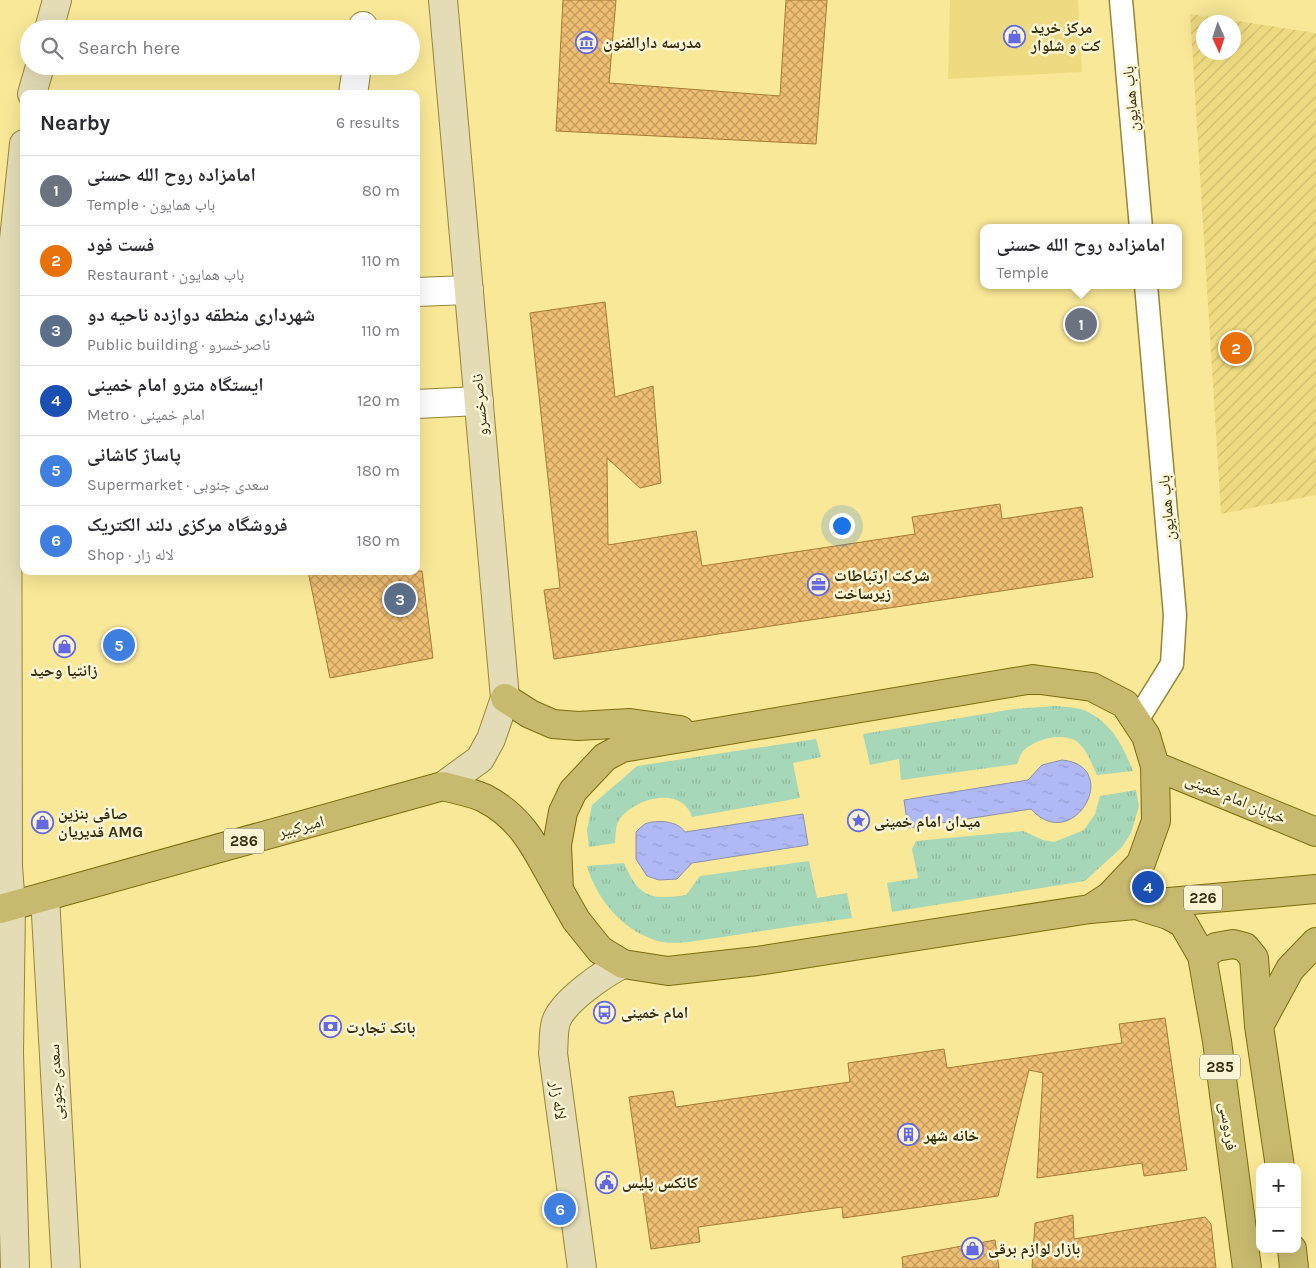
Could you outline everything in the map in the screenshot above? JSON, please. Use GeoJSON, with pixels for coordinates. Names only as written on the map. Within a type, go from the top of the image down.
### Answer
{"type":"FeatureCollection","features":[{"type":"Feature","properties":{"kind":"main road"},"geometry":{"type":"LineString","coordinates":[[51,20],[57,0]]}},
{"type":"Feature","properties":{"kind":"main road","name":"ناصرخسرو"},"geometry":{"type":"LineString","coordinates":[[443,786],[480,759],[491,739],[505,698],[444,0]]}},
{"type":"Feature","properties":{"kind":"main road"},"geometry":{"type":"LineString","coordinates":[[33,90],[37,75]]}},
{"type":"Feature","properties":{"kind":"main road"},"geometry":{"type":"LineString","coordinates":[[15,1268],[5,908],[8,856],[15,306],[20,216]]}},
{"type":"Feature","properties":{"kind":"main road"},"geometry":{"type":"LineString","coordinates":[[443,786],[483,797],[513,816],[531,840],[559,890],[576,920],[600,950],[623,964],[668,971],[757,961],[1090,909],[1110,896],[1141,863],[1156,821],[1155,766],[1146,736],[1125,704],[1092,687],[1033,679],[622,748],[604,757],[590,772],[573,791],[563,812],[557,845],[559,890]]}},
{"type":"Feature","properties":{"kind":"main road"},"geometry":{"type":"LineString","coordinates":[[505,698],[530,714],[552,724],[578,726],[630,722],[703,734]]}},
{"type":"Feature","properties":{"kind":"main road","name":"خیابان امام خمینی"},"geometry":{"type":"LineString","coordinates":[[1155,766],[1316,832]]}},
{"type":"Feature","properties":{"kind":"main road","name":"امیرکبیر"},"geometry":{"type":"LineString","coordinates":[[5,908],[443,786]]}},
{"type":"Feature","properties":{"kind":"main road","name":"226"},"geometry":{"type":"LineString","coordinates":[[1090,909],[1316,889]]}},
{"type":"Feature","properties":{"kind":"main road","name":"سعدی جنوبی"},"geometry":{"type":"LineString","coordinates":[[45,897],[66,1268]]}},
{"type":"Feature","properties":{"kind":"main road","name":"فردوسی"},"geometry":{"type":"LineString","coordinates":[[1133,905],[1168,915],[1183,923],[1202,956],[1217,1041],[1247,1268]]}},
{"type":"Feature","properties":{"kind":"main road"},"geometry":{"type":"LineString","coordinates":[[1259,1026],[1290,969],[1316,942]]}},
{"type":"Feature","properties":{"kind":"main road"},"geometry":{"type":"LineString","coordinates":[[1202,956],[1216,947],[1233,944],[1245,947],[1254,958],[1259,1026]]}},
{"type":"Feature","properties":{"kind":"main road","name":"لاله زار"},"geometry":{"type":"LineString","coordinates":[[582,1268],[553,1053],[556,1021],[576,996],[603,974],[623,964]]}},
{"type":"Feature","properties":{"kind":"main road","name":"285"},"geometry":{"type":"LineString","coordinates":[[1259,1026],[1279,1163]]}},
{"type":"Feature","properties":{"kind":"main road"},"geometry":{"type":"LineString","coordinates":[[1292,1253],[1294,1268]]}},
{"type":"Feature","properties":{"kind":"street","name":"باب همایون"},"geometry":{"type":"LineString","coordinates":[[1121,0],[1141,224]]}},
{"type":"Feature","properties":{"kind":"street"},"geometry":{"type":"LineString","coordinates":[[354,90],[356,75]]}},
{"type":"Feature","properties":{"kind":"street","name":"باب همایون"},"geometry":{"type":"LineString","coordinates":[[1136,722],[1172,664],[1175,615],[1146,289]]}},
{"type":"Feature","properties":{"kind":"street"},"geometry":{"type":"LineString","coordinates":[[420,292],[469,290]]}},
{"type":"Feature","properties":{"kind":"street"},"geometry":{"type":"LineString","coordinates":[[420,404],[479,401]]}},
{"type":"Feature","properties":{"kind":"shaded area","name":"مرکز خرید کت و شلوار"},"geometry":{"type":"Polygon","coordinates":[[[950,0],[1078,0],[1082,72],[948,79],[950,0]]]}},
{"type":"Feature","properties":{"kind":"shaded area"},"geometry":{"type":"Polygon","coordinates":[[[1190,14],[1197,15],[1196,60],[1241,60],[1241,22],[1316,33],[1316,495],[1221,514],[1190,14]]]}},
{"type":"Feature","properties":{"kind":"green space","name":"میدان امام خمینی"},"geometry":{"type":"Polygon","coordinates":[[[1056,706],[1083,710],[1103,722],[1121,744],[1133,771],[1097,775],[1080,744],[1070,738],[1063,737],[1049,738],[1029,746],[1021,755],[1017,764],[901,780],[899,759],[870,765],[863,734],[1014,709],[1056,706]]]}},
{"type":"Feature","properties":{"kind":"green space"},"geometry":{"type":"Polygon","coordinates":[[[816,739],[821,757],[793,763],[800,798],[692,817],[687,807],[678,801],[668,798],[657,798],[646,801],[626,812],[618,822],[615,843],[589,847],[587,830],[592,805],[637,766],[816,739]]]}},
{"type":"Feature","properties":{"kind":"green space","name":"میدان امام خمینی"},"geometry":{"type":"Polygon","coordinates":[[[1136,790],[1139,806],[1131,833],[1122,847],[1085,881],[892,912],[887,883],[918,878],[912,849],[916,841],[1023,831],[1043,840],[1054,842],[1084,830],[1095,814],[1100,796],[1136,790]]]}},
{"type":"Feature","properties":{"kind":"green space"},"geometry":{"type":"Polygon","coordinates":[[[809,861],[817,898],[847,893],[852,918],[676,943],[662,942],[649,938],[625,924],[598,892],[587,866],[624,863],[635,883],[647,894],[674,897],[686,895],[700,876],[809,861]]]}},
{"type":"Feature","properties":{"kind":"water"},"geometry":{"type":"Polygon","coordinates":[[[1062,760],[1080,766],[1089,777],[1091,791],[1086,804],[1076,816],[1062,822],[1047,821],[1031,809],[908,828],[904,800],[1028,780],[1042,765],[1062,760]]]}},
{"type":"Feature","properties":{"kind":"water"},"geometry":{"type":"Polygon","coordinates":[[[803,814],[808,845],[692,863],[677,879],[659,880],[647,876],[636,859],[636,832],[650,822],[672,823],[682,828],[685,832],[803,814]]]}},
{"type":"Feature","properties":{"kind":"building","name":"مدرسه دارالفنون"},"geometry":{"type":"Polygon","coordinates":[[[563,0],[616,0],[609,83],[780,96],[786,0],[827,0],[816,144],[556,131],[563,0]]]}},
{"type":"Feature","properties":{"kind":"building","name":"شرکت ارتباطات زیرساخت"},"geometry":{"type":"Polygon","coordinates":[[[605,302],[615,397],[653,386],[661,483],[640,488],[607,458],[608,545],[696,531],[702,566],[915,534],[912,517],[1000,504],[1002,519],[1082,507],[1093,577],[554,659],[544,590],[560,588],[530,313],[605,302]]]}},
{"type":"Feature","properties":{"kind":"building"},"geometry":{"type":"Polygon","coordinates":[[[420,571],[422,571],[433,658],[330,678],[309,575],[420,575],[420,571]]]}},
{"type":"Feature","properties":{"kind":"building","name":"خانه شهر"},"geometry":{"type":"Polygon","coordinates":[[[1165,1018],[1187,1170],[1144,1176],[1142,1163],[1037,1178],[1043,1073],[1029,1070],[998,1196],[843,1218],[842,1207],[698,1227],[700,1242],[651,1249],[629,1097],[673,1091],[676,1107],[850,1082],[848,1063],[944,1049],[947,1068],[1122,1043],[1119,1024],[1165,1018]]]}},
{"type":"Feature","properties":{"kind":"building"},"geometry":{"type":"Polygon","coordinates":[[[1073,1215],[1074,1239],[1205,1217],[1211,1224],[1216,1268],[1032,1268],[1035,1223],[1073,1215]]]}},
{"type":"Feature","properties":{"kind":"building","name":"بازار لوازم برقی"},"geometry":{"type":"Polygon","coordinates":[[[995,1240],[999,1268],[903,1268],[902,1257],[995,1240]]]}},
{"type":"Feature","properties":{"kind":"place","name":"مرکز خرید کت و شلوار"},"geometry":{"type":"Point","coordinates":[1015,36]}},
{"type":"Feature","properties":{"kind":"place","name":"مدرسه دارالفنون"},"geometry":{"type":"Point","coordinates":[587,42]}},
{"type":"Feature","properties":{"kind":"place","name":"امامزاده روح الله حسنی"},"geometry":{"type":"Point","coordinates":[1081,324]}},
{"type":"Feature","properties":{"kind":"place","name":"فست فود"},"geometry":{"type":"Point","coordinates":[1236,348]}},
{"type":"Feature","properties":{"kind":"place","name":"شرکت ارتباطات زیرساخت"},"geometry":{"type":"Point","coordinates":[818,584]}},
{"type":"Feature","properties":{"kind":"place","name":"شهرداری منطقه دوازده ناحیه دو"},"geometry":{"type":"Point","coordinates":[400,599]}},
{"type":"Feature","properties":{"kind":"place","name":"پاساژ کاشانی"},"geometry":{"type":"Point","coordinates":[119,645]}},
{"type":"Feature","properties":{"kind":"place","name":"زانتیا وحید"},"geometry":{"type":"Point","coordinates":[64,646]}},
{"type":"Feature","properties":{"kind":"place","name":"میدان امام خمینی"},"geometry":{"type":"Point","coordinates":[858,821]}},
{"type":"Feature","properties":{"kind":"place","name":"صافی بنزین قدیریان AMG"},"geometry":{"type":"Point","coordinates":[42,822]}},
{"type":"Feature","properties":{"kind":"place","name":"ایستگاه مترو امام خمینی"},"geometry":{"type":"Point","coordinates":[1148,887]}},
{"type":"Feature","properties":{"kind":"place","name":"امام خمینی"},"geometry":{"type":"Point","coordinates":[605,1012]}},
{"type":"Feature","properties":{"kind":"place","name":"بانک تجارت"},"geometry":{"type":"Point","coordinates":[330,1027]}},
{"type":"Feature","properties":{"kind":"place","name":"خانه شهر"},"geometry":{"type":"Point","coordinates":[908,1135]}},
{"type":"Feature","properties":{"kind":"place","name":"کانکس پلیس"},"geometry":{"type":"Point","coordinates":[606,1182]}},
{"type":"Feature","properties":{"kind":"place","name":"فروشگاه مرکزی دلند الکتریک"},"geometry":{"type":"Point","coordinates":[560,1209]}},
{"type":"Feature","properties":{"kind":"place","name":"بازار لوازم برقی"},"geometry":{"type":"Point","coordinates":[972,1248]}}]}
